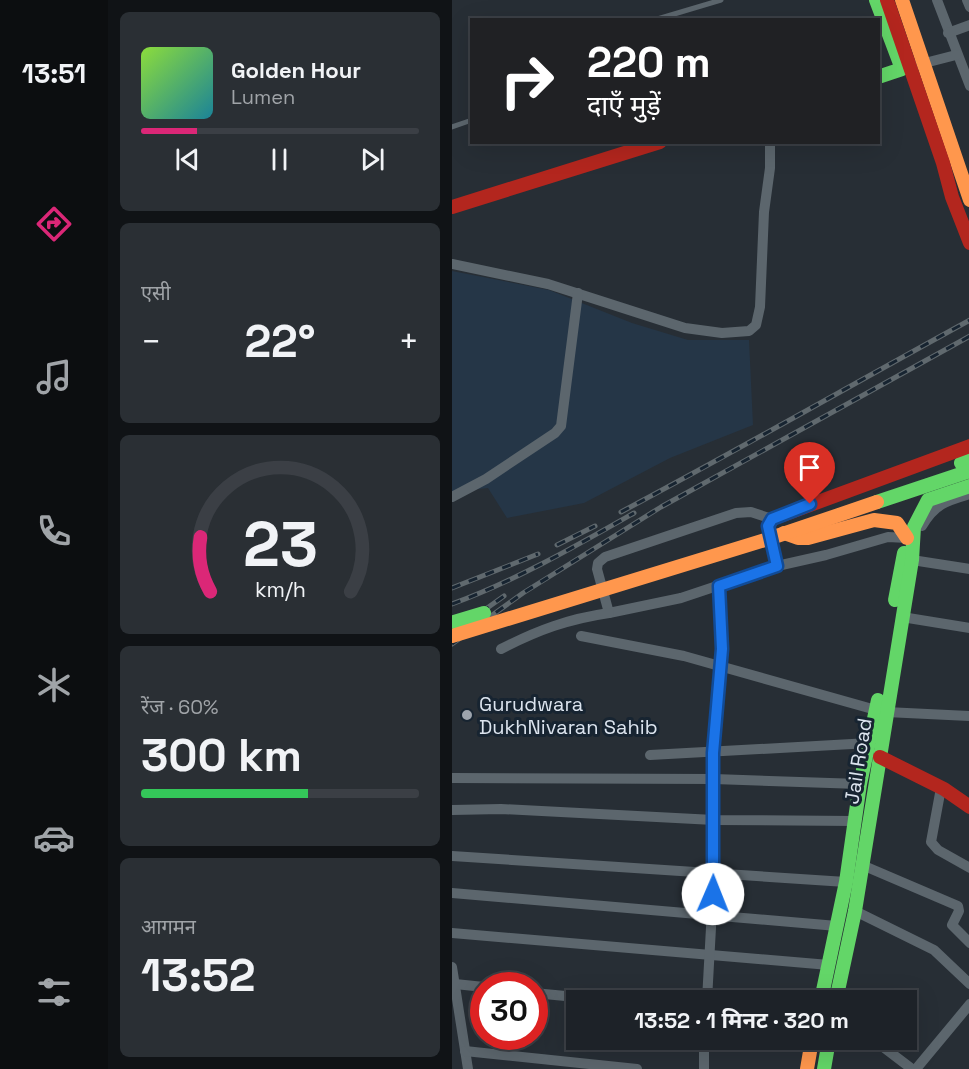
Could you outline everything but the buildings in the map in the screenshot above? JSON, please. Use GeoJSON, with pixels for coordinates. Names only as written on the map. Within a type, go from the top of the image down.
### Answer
{"type":"FeatureCollection","features":[{"type":"Feature","properties":{"kind":"street"},"geometry":{"type":"LineString","coordinates":[[876,0],[902,69]]}},
{"type":"Feature","properties":{"kind":"street"},"geometry":{"type":"LineString","coordinates":[[887,0],[943,163],[952,197],[970,243]]}},
{"type":"Feature","properties":{"kind":"street"},"geometry":{"type":"LineString","coordinates":[[902,0],[970,200]]}},
{"type":"Feature","properties":{"kind":"street"},"geometry":{"type":"LineString","coordinates":[[937,0],[956,55],[970,86]]}},
{"type":"Feature","properties":{"kind":"street"},"geometry":{"type":"LineString","coordinates":[[967,0],[970,7]]}},
{"type":"Feature","properties":{"kind":"street"},"geometry":{"type":"LineString","coordinates":[[948,33],[970,25]]}},
{"type":"Feature","properties":{"kind":"street"},"geometry":{"type":"LineString","coordinates":[[880,76],[956,55]]}},
{"type":"Feature","properties":{"kind":"street"},"geometry":{"type":"LineString","coordinates":[[452,207],[654,144]]}},
{"type":"Feature","properties":{"kind":"street"},"geometry":{"type":"LineString","coordinates":[[452,264],[548,284],[685,328],[722,333],[749,331],[758,319],[760,307],[764,212],[770,168],[770,144]]}},
{"type":"Feature","properties":{"kind":"street"},"geometry":{"type":"LineString","coordinates":[[452,497],[486,479],[555,433],[561,426],[578,293]]}},
{"type":"Feature","properties":{"kind":"street"},"geometry":{"type":"LineString","coordinates":[[610,613],[597,569],[598,563],[605,557],[736,513],[751,512],[770,522],[970,446]]}},
{"type":"Feature","properties":{"kind":"street"},"geometry":{"type":"LineString","coordinates":[[452,623],[744,535],[970,460]]}},
{"type":"Feature","properties":{"kind":"street"},"geometry":{"type":"LineString","coordinates":[[452,636],[784,533],[970,471]]}},
{"type":"Feature","properties":{"kind":"street"},"geometry":{"type":"LineString","coordinates":[[907,531],[928,500],[970,486]]}},
{"type":"Feature","properties":{"kind":"street"},"geometry":{"type":"LineString","coordinates":[[501,649],[534,632],[561,622],[681,598],[777,566],[826,555],[921,528],[934,508],[941,503],[970,494]]}},
{"type":"Feature","properties":{"kind":"street"},"geometry":{"type":"LineString","coordinates":[[784,533],[798,538],[808,538],[874,520],[897,523],[907,531]]}},
{"type":"Feature","properties":{"kind":"street"},"geometry":{"type":"LineString","coordinates":[[770,522],[777,566]]}},
{"type":"Feature","properties":{"kind":"street","name":"Jail Road"},"geometry":{"type":"LineString","coordinates":[[823,990],[846,882],[860,784],[881,711],[902,617],[912,560],[907,531]]}},
{"type":"Feature","properties":{"kind":"street","name":"Jail Road"},"geometry":{"type":"LineString","coordinates":[[838,990],[880,757],[881,711],[907,531]]}},
{"type":"Feature","properties":{"kind":"street"},"geometry":{"type":"LineString","coordinates":[[912,560],[970,569]]}},
{"type":"Feature","properties":{"kind":"street"},"geometry":{"type":"LineString","coordinates":[[708,990],[714,873],[713,753],[722,649],[719,586]]}},
{"type":"Feature","properties":{"kind":"street"},"geometry":{"type":"LineString","coordinates":[[902,617],[970,628]]}},
{"type":"Feature","properties":{"kind":"street"},"geometry":{"type":"LineString","coordinates":[[581,636],[684,656],[881,711],[970,716]]}},
{"type":"Feature","properties":{"kind":"street"},"geometry":{"type":"LineString","coordinates":[[650,755],[870,743]]}},
{"type":"Feature","properties":{"kind":"street"},"geometry":{"type":"LineString","coordinates":[[880,757],[941,788],[970,807]]}},
{"type":"Feature","properties":{"kind":"street"},"geometry":{"type":"LineString","coordinates":[[452,778],[465,776],[714,779],[860,784]]}},
{"type":"Feature","properties":{"kind":"street"},"geometry":{"type":"LineString","coordinates":[[941,788],[931,842],[938,850],[970,868]]}},
{"type":"Feature","properties":{"kind":"street"},"geometry":{"type":"LineString","coordinates":[[452,810],[501,809],[713,820],[854,821]]}},
{"type":"Feature","properties":{"kind":"street"},"geometry":{"type":"LineString","coordinates":[[452,856],[846,882]]}},
{"type":"Feature","properties":{"kind":"street"},"geometry":{"type":"LineString","coordinates":[[862,865],[958,906],[959,911],[952,925],[970,943]]}},
{"type":"Feature","properties":{"kind":"street"},"geometry":{"type":"LineString","coordinates":[[452,893],[837,926]]}},
{"type":"Feature","properties":{"kind":"street"},"geometry":{"type":"LineString","coordinates":[[854,911],[934,950],[970,984]]}},
{"type":"Feature","properties":{"kind":"street"},"geometry":{"type":"LineString","coordinates":[[452,933],[829,965]]}},
{"type":"Feature","properties":{"kind":"street"},"geometry":{"type":"LineString","coordinates":[[468,1069],[453,977],[470,982]]}},
{"type":"Feature","properties":{"kind":"street"},"geometry":{"type":"LineString","coordinates":[[548,994],[566,996]]}},
{"type":"Feature","properties":{"kind":"street"},"geometry":{"type":"LineString","coordinates":[[916,1069],[970,1004]]}},
{"type":"Feature","properties":{"kind":"street"},"geometry":{"type":"LineString","coordinates":[[704,1050],[704,1069]]}},
{"type":"Feature","properties":{"kind":"street"},"geometry":{"type":"LineString","coordinates":[[807,1069],[810,1050]]}},
{"type":"Feature","properties":{"kind":"street"},"geometry":{"type":"LineString","coordinates":[[824,1069],[827,1050]]}},
{"type":"Feature","properties":{"kind":"street"},"geometry":{"type":"LineString","coordinates":[[887,1050],[912,1069]]}},
{"type":"Feature","properties":{"kind":"street"},"geometry":{"type":"LineString","coordinates":[[465,1051],[637,1069]]}},
{"type":"Feature","properties":{"kind":"lane"},"geometry":{"type":"LineString","coordinates":[[661,18],[721,0]]}},
{"type":"Feature","properties":{"kind":"lane"},"geometry":{"type":"LineString","coordinates":[[452,127],[470,121]]}},
{"type":"Feature","properties":{"kind":"shaded area"},"geometry":{"type":"Polygon","coordinates":[[[452,271],[549,290],[632,323],[688,340],[749,340],[753,425],[670,458],[584,503],[507,518],[488,488],[452,492],[452,271]]]}},
{"type":"Feature","properties":{"kind":"railway"},"geometry":{"type":"LineString","coordinates":[[621,512],[970,320]]}},
{"type":"Feature","properties":{"kind":"railway"},"geometry":{"type":"LineString","coordinates":[[452,644],[523,593],[661,507],[970,336]]}},
{"type":"Feature","properties":{"kind":"railway"},"geometry":{"type":"LineString","coordinates":[[452,604],[522,574],[634,513]]}},
{"type":"Feature","properties":{"kind":"railway"},"geometry":{"type":"LineString","coordinates":[[557,545],[595,526]]}},
{"type":"Feature","properties":{"kind":"railway"},"geometry":{"type":"LineString","coordinates":[[452,588],[538,554]]}},
{"type":"Feature","properties":{"kind":"railway"},"geometry":{"type":"LineString","coordinates":[[452,633],[504,596]]}},
{"type":"Feature","properties":{"kind":"traffic: fast"},"geometry":{"type":"LineString","coordinates":[[876,0],[902,69],[880,76]]}},
{"type":"Feature","properties":{"kind":"traffic: fast"},"geometry":{"type":"LineString","coordinates":[[961,463],[970,460]]}},
{"type":"Feature","properties":{"kind":"traffic: fast"},"geometry":{"type":"LineString","coordinates":[[877,502],[970,471]]}},
{"type":"Feature","properties":{"kind":"traffic: fast"},"geometry":{"type":"LineString","coordinates":[[838,990],[855,911],[912,560],[914,527],[928,500],[970,486]]}},
{"type":"Feature","properties":{"kind":"traffic: fast"},"geometry":{"type":"LineString","coordinates":[[895,600],[904,553]]}},
{"type":"Feature","properties":{"kind":"traffic: fast"},"geometry":{"type":"LineString","coordinates":[[454,622],[484,613]]}},
{"type":"Feature","properties":{"kind":"traffic: fast"},"geometry":{"type":"LineString","coordinates":[[823,990],[846,882],[860,784],[878,700]]}},
{"type":"Feature","properties":{"kind":"traffic: fast"},"geometry":{"type":"LineString","coordinates":[[824,1069],[827,1050]]}},
{"type":"Feature","properties":{"kind":"traffic: slow"},"geometry":{"type":"LineString","coordinates":[[902,0],[970,200]]}},
{"type":"Feature","properties":{"kind":"traffic: slow"},"geometry":{"type":"LineString","coordinates":[[452,636],[768,539],[877,502]]}},
{"type":"Feature","properties":{"kind":"traffic: slow"},"geometry":{"type":"LineString","coordinates":[[784,533],[798,538],[808,538],[874,520],[897,523],[907,538]]}},
{"type":"Feature","properties":{"kind":"traffic: slow"},"geometry":{"type":"LineString","coordinates":[[807,1069],[810,1050]]}},
{"type":"Feature","properties":{"kind":"traffic: jam"},"geometry":{"type":"LineString","coordinates":[[887,0],[943,163],[952,197],[970,243]]}},
{"type":"Feature","properties":{"kind":"traffic: jam"},"geometry":{"type":"LineString","coordinates":[[452,207],[654,144]]}},
{"type":"Feature","properties":{"kind":"traffic: jam"},"geometry":{"type":"LineString","coordinates":[[768,526],[772,519],[970,446]]}},
{"type":"Feature","properties":{"kind":"traffic: jam"},"geometry":{"type":"LineString","coordinates":[[880,757],[944,789],[970,807]]}},
{"type":"Feature","properties":{"kind":"place","name":"Gurudwara DukhNivaran Sahib"},"geometry":{"type":"Point","coordinates":[467,715]}},
{"type":"Feature","properties":{"kind":"route"},"geometry":{"type":"LineString","coordinates":[[713,894],[713,753],[722,649],[719,586],[777,566],[768,526],[772,519],[810,504]]}}]}
